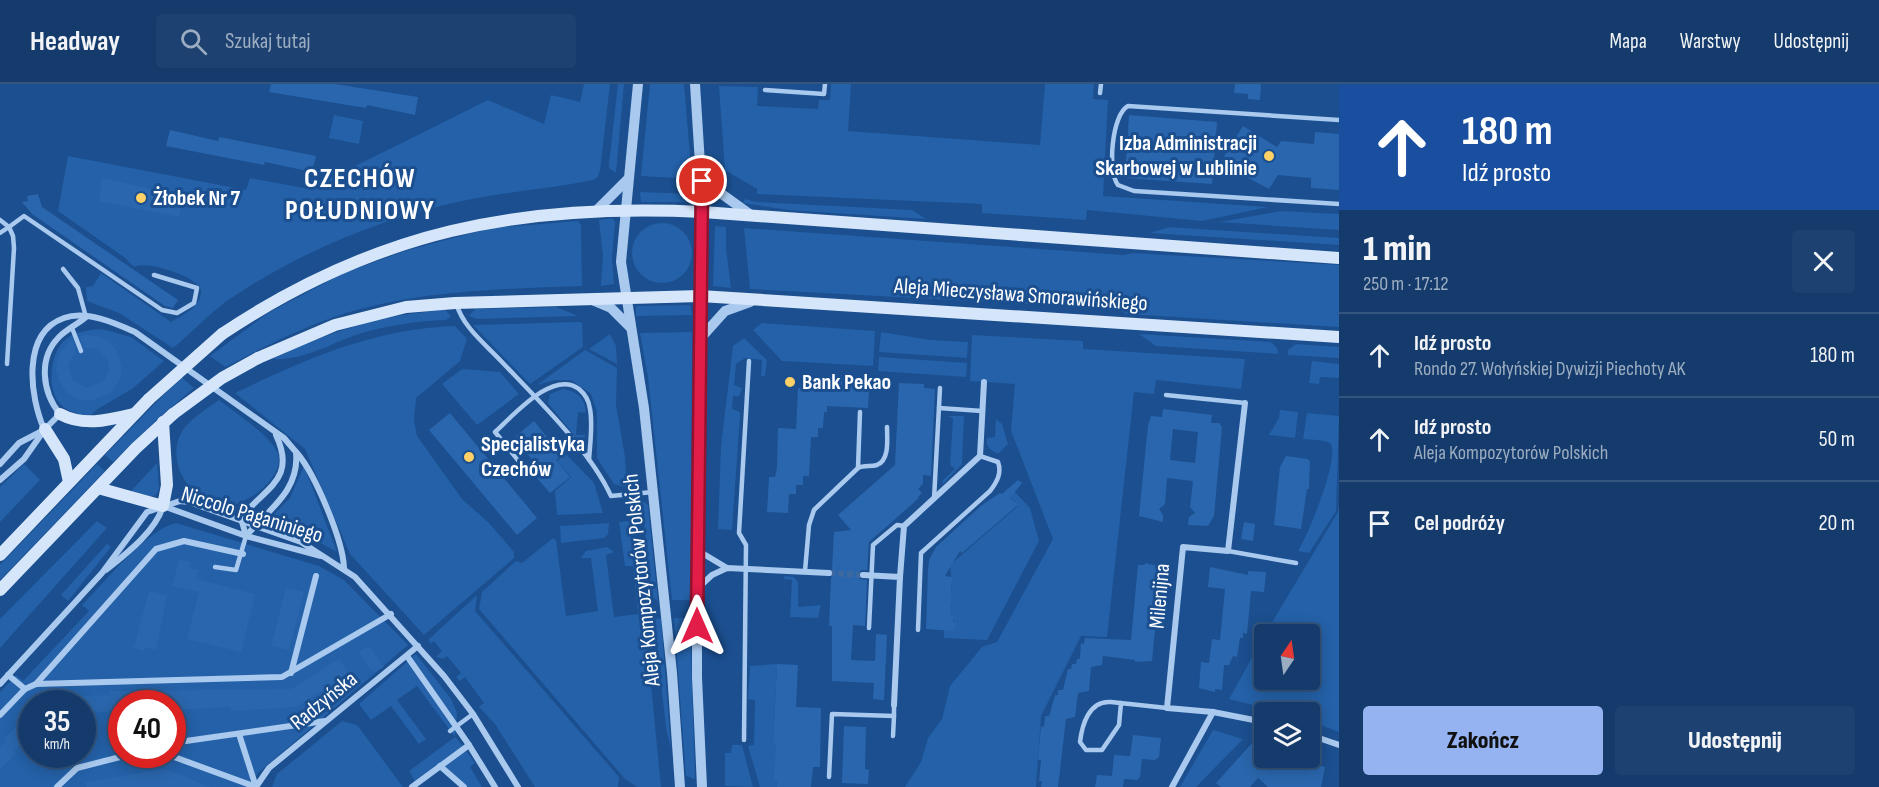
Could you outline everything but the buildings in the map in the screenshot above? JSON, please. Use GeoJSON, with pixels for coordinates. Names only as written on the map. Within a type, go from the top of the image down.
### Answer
{"type":"FeatureCollection","features":[{"type":"Feature","properties":{"kind":"main road"},"geometry":{"type":"LineString","coordinates":[[0,555],[149,399],[222,334],[306,283],[418,238],[492,222],[595,212],[703,212],[1339,258]]}},
{"type":"Feature","properties":{"kind":"main road","name":"Aleja Mieczysława Smorawińskiego"},"geometry":{"type":"LineString","coordinates":[[626,298],[700,296],[932,309],[1339,337]]}},
{"type":"Feature","properties":{"kind":"main road"},"geometry":{"type":"LineString","coordinates":[[0,590],[163,422],[222,378],[258,358],[315,333],[377,313],[455,303],[626,298]]}},
{"type":"Feature","properties":{"kind":"main road"},"geometry":{"type":"LineString","coordinates":[[60,414],[77,421],[98,422],[134,414]]}},
{"type":"Feature","properties":{"kind":"main road"},"geometry":{"type":"LineString","coordinates":[[98,488],[163,506],[167,485],[163,422]]}},
{"type":"Feature","properties":{"kind":"main road"},"geometry":{"type":"LineString","coordinates":[[45,429],[64,459],[69,482]]}},
{"type":"Feature","properties":{"kind":"street"},"geometry":{"type":"LineString","coordinates":[[624,211],[638,84]]}},
{"type":"Feature","properties":{"kind":"street"},"geometry":{"type":"LineString","coordinates":[[695,84],[703,212]]}},
{"type":"Feature","properties":{"kind":"street"},"geometry":{"type":"LineString","coordinates":[[700,162],[718,192],[752,215]]}},
{"type":"Feature","properties":{"kind":"street"},"geometry":{"type":"LineString","coordinates":[[595,212],[627,180]]}},
{"type":"Feature","properties":{"kind":"street","name":"Aleja Kompozytorów Polskich"},"geometry":{"type":"LineString","coordinates":[[624,211],[621,262],[653,492],[672,673],[680,787]]}},
{"type":"Feature","properties":{"kind":"street","name":"Aleja Kompozytorów Polskich"},"geometry":{"type":"LineString","coordinates":[[702,785],[698,687],[697,550],[703,212]]}},
{"type":"Feature","properties":{"kind":"street"},"geometry":{"type":"LineString","coordinates":[[589,299],[611,308],[631,329]]}},
{"type":"Feature","properties":{"kind":"street"},"geometry":{"type":"LineString","coordinates":[[699,340],[717,319],[733,306],[766,300]]}},
{"type":"Feature","properties":{"kind":"street"},"geometry":{"type":"LineString","coordinates":[[45,429],[33,385],[34,360],[38,341],[48,327],[64,317],[86,317],[108,321],[135,332],[290,444],[311,475],[343,551],[344,568]]}},
{"type":"Feature","properties":{"kind":"street"},"geometry":{"type":"LineString","coordinates":[[0,480],[24,459],[45,429],[60,414],[50,398],[45,365],[52,345],[86,317]]}},
{"type":"Feature","properties":{"kind":"street"},"geometry":{"type":"LineString","coordinates":[[894,705],[904,526],[980,456],[984,382]]}},
{"type":"Feature","properties":{"kind":"street"},"geometry":{"type":"LineString","coordinates":[[1228,551],[1245,403]]}},
{"type":"Feature","properties":{"kind":"street"},"geometry":{"type":"LineString","coordinates":[[0,464],[19,443],[45,429]]}},
{"type":"Feature","properties":{"kind":"street"},"geometry":{"type":"LineString","coordinates":[[246,536],[241,518],[281,475],[284,456],[275,435]]}},
{"type":"Feature","properties":{"kind":"street"},"geometry":{"type":"LineString","coordinates":[[246,536],[281,501],[292,483],[297,462],[296,452]]}},
{"type":"Feature","properties":{"kind":"street","name":"Niccolo Paganiniego"},"geometry":{"type":"LineString","coordinates":[[163,506],[180,501],[241,518],[301,542],[344,568],[391,614],[473,714],[518,787]]}},
{"type":"Feature","properties":{"kind":"street"},"geometry":{"type":"LineString","coordinates":[[0,684],[102,573],[147,512],[163,506]]}},
{"type":"Feature","properties":{"kind":"street"},"geometry":{"type":"LineString","coordinates":[[102,573],[124,556],[160,517],[163,506]]}},
{"type":"Feature","properties":{"kind":"street","name":"Niccolo Paganiniego"},"geometry":{"type":"LineString","coordinates":[[163,506],[246,536],[327,557]]}},
{"type":"Feature","properties":{"kind":"street"},"geometry":{"type":"LineString","coordinates":[[36,684],[156,549],[184,541],[243,554]]}},
{"type":"Feature","properties":{"kind":"street","name":"Milenijna"},"geometry":{"type":"LineString","coordinates":[[1167,708],[1183,547],[1228,551]]}},
{"type":"Feature","properties":{"kind":"street"},"geometry":{"type":"LineString","coordinates":[[697,550],[727,568]]}},
{"type":"Feature","properties":{"kind":"street"},"geometry":{"type":"LineString","coordinates":[[698,588],[712,575],[727,568],[829,573]]}},
{"type":"Feature","properties":{"kind":"street"},"geometry":{"type":"LineString","coordinates":[[863,575],[900,577]]}},
{"type":"Feature","properties":{"kind":"street"},"geometry":{"type":"LineString","coordinates":[[291,673],[316,576]]}},
{"type":"Feature","properties":{"kind":"street"},"geometry":{"type":"LineString","coordinates":[[0,715],[25,689],[36,684],[282,677],[391,614]]}},
{"type":"Feature","properties":{"kind":"street","name":"Radzyńska"},"geometry":{"type":"LineString","coordinates":[[256,787],[269,768],[418,646]]}},
{"type":"Feature","properties":{"kind":"street"},"geometry":{"type":"LineString","coordinates":[[407,656],[453,728],[468,745],[495,787]]}},
{"type":"Feature","properties":{"kind":"street"},"geometry":{"type":"LineString","coordinates":[[8,675],[25,689]]}},
{"type":"Feature","properties":{"kind":"street"},"geometry":{"type":"LineString","coordinates":[[1167,708],[1213,712],[1254,720]]}},
{"type":"Feature","properties":{"kind":"street"},"geometry":{"type":"LineString","coordinates":[[1173,787],[1213,712]]}},
{"type":"Feature","properties":{"kind":"street"},"geometry":{"type":"LineString","coordinates":[[186,741],[326,721]]}},
{"type":"Feature","properties":{"kind":"street"},"geometry":{"type":"LineString","coordinates":[[239,734],[256,787]]}},
{"type":"Feature","properties":{"kind":"street"},"geometry":{"type":"LineString","coordinates":[[1320,738],[1339,745]]}},
{"type":"Feature","properties":{"kind":"street"},"geometry":{"type":"LineString","coordinates":[[412,787],[468,745]]}},
{"type":"Feature","properties":{"kind":"street"},"geometry":{"type":"LineString","coordinates":[[57,787],[77,768],[108,760]]}},
{"type":"Feature","properties":{"kind":"street"},"geometry":{"type":"LineString","coordinates":[[186,761],[256,787]]}},
{"type":"Feature","properties":{"kind":"street"},"geometry":{"type":"LineString","coordinates":[[440,766],[464,787]]}},
{"type":"Feature","properties":{"kind":"lane"},"geometry":{"type":"LineString","coordinates":[[765,90],[824,94],[825,84]]}},
{"type":"Feature","properties":{"kind":"lane"},"geometry":{"type":"LineString","coordinates":[[1100,93],[1101,84]]}},
{"type":"Feature","properties":{"kind":"lane"},"geometry":{"type":"LineString","coordinates":[[1339,120],[1128,106],[1120,112],[1116,122],[1112,171],[1118,185],[1134,190],[1339,204]]}},
{"type":"Feature","properties":{"kind":"lane"},"geometry":{"type":"LineString","coordinates":[[0,233],[24,216],[170,314],[194,303],[197,298],[196,288],[154,274]]}},
{"type":"Feature","properties":{"kind":"lane"},"geometry":{"type":"LineString","coordinates":[[0,220],[9,227],[13,236],[14,248],[7,364]]}},
{"type":"Feature","properties":{"kind":"lane"},"geometry":{"type":"LineString","coordinates":[[63,269],[78,288],[86,317]]}},
{"type":"Feature","properties":{"kind":"lane"},"geometry":{"type":"LineString","coordinates":[[455,303],[463,320],[589,460],[611,496],[653,492]]}},
{"type":"Feature","properties":{"kind":"lane"},"geometry":{"type":"LineString","coordinates":[[72,328],[81,351]]}},
{"type":"Feature","properties":{"kind":"lane"},"geometry":{"type":"LineString","coordinates":[[744,740],[746,545],[739,533],[749,361]]}},
{"type":"Feature","properties":{"kind":"lane"},"geometry":{"type":"LineString","coordinates":[[526,470],[495,432],[535,398],[558,383],[573,386],[584,394],[591,413],[589,460]]}},
{"type":"Feature","properties":{"kind":"lane"},"geometry":{"type":"LineString","coordinates":[[934,499],[940,388]]}},
{"type":"Feature","properties":{"kind":"lane"},"geometry":{"type":"LineString","coordinates":[[1166,395],[1245,403]]}},
{"type":"Feature","properties":{"kind":"lane"},"geometry":{"type":"LineString","coordinates":[[939,408],[982,411]]}},
{"type":"Feature","properties":{"kind":"lane"},"geometry":{"type":"LineString","coordinates":[[858,468],[860,412]]}},
{"type":"Feature","properties":{"kind":"lane"},"geometry":{"type":"LineString","coordinates":[[805,571],[809,525],[814,510],[858,468],[877,465],[883,460],[886,456],[887,427]]}},
{"type":"Feature","properties":{"kind":"lane"},"geometry":{"type":"LineString","coordinates":[[918,630],[921,553],[990,491],[997,480],[1000,470],[998,462],[980,456]]}},
{"type":"Feature","properties":{"kind":"lane"},"geometry":{"type":"LineString","coordinates":[[869,628],[873,545],[897,525],[904,526]]}},
{"type":"Feature","properties":{"kind":"lane"},"geometry":{"type":"LineString","coordinates":[[215,567],[236,570],[243,554],[246,536]]}},
{"type":"Feature","properties":{"kind":"lane"},"geometry":{"type":"LineString","coordinates":[[1228,551],[1296,563]]}},
{"type":"Feature","properties":{"kind":"lane"},"geometry":{"type":"LineString","coordinates":[[1121,703],[1119,725],[1102,750],[1086,750],[1080,742],[1082,730],[1091,710],[1097,704],[1105,702],[1121,703],[1167,708]]}},
{"type":"Feature","properties":{"kind":"lane"},"geometry":{"type":"LineString","coordinates":[[893,736],[894,705]]}},
{"type":"Feature","properties":{"kind":"lane"},"geometry":{"type":"LineString","coordinates":[[453,728],[473,714]]}},
{"type":"Feature","properties":{"kind":"lane"},"geometry":{"type":"LineString","coordinates":[[829,777],[832,714],[894,716]]}},
{"type":"Feature","properties":{"kind":"shaded area"},"geometry":{"type":"Polygon","coordinates":[[[584,84],[610,84],[600,171],[597,178],[593,180],[483,197],[437,207],[377,225],[347,237],[290,263],[236,295],[211,313],[173,348],[119,313],[87,301],[86,287],[93,286],[101,273],[171,322],[195,306],[201,290],[191,280],[171,271],[140,265],[134,267],[124,257],[58,211],[68,156],[246,190],[250,178],[309,189],[488,100],[544,124],[551,95],[580,102],[584,84]]]}},
{"type":"Feature","properties":{"kind":"shaded area"},"geometry":{"type":"Polygon","coordinates":[[[618,84],[624,84],[616,173],[609,168],[609,164],[618,84]]]}},
{"type":"Feature","properties":{"kind":"shaded area"},"geometry":{"type":"Polygon","coordinates":[[[650,84],[684,84],[692,179],[641,176],[650,84]]]}},
{"type":"Feature","properties":{"kind":"shaded area"},"geometry":{"type":"Polygon","coordinates":[[[831,84],[851,84],[848,131],[1040,145],[1045,84],[1094,84],[1093,99],[1108,100],[1103,196],[1268,207],[1202,221],[1087,210],[1086,220],[982,213],[982,204],[757,194],[757,189],[725,170],[719,86],[758,87],[757,106],[818,109],[819,100],[830,100],[831,84]]]}},
{"type":"Feature","properties":{"kind":"shaded area"},"geometry":{"type":"Polygon","coordinates":[[[334,115],[363,121],[359,144],[329,138],[334,115]]]}},
{"type":"Feature","properties":{"kind":"shaded area"},"geometry":{"type":"Polygon","coordinates":[[[640,192],[693,194],[694,200],[691,202],[641,202],[640,192]]]}},
{"type":"Feature","properties":{"kind":"shaded area"},"geometry":{"type":"Polygon","coordinates":[[[745,199],[756,202],[912,210],[926,219],[788,210],[743,203],[745,199]]]}},
{"type":"Feature","properties":{"kind":"shaded area"},"geometry":{"type":"Polygon","coordinates":[[[1282,211],[1339,214],[1339,230],[1219,222],[1282,211]]]}},
{"type":"Feature","properties":{"kind":"shaded area"},"geometry":{"type":"Polygon","coordinates":[[[612,218],[615,222],[612,257],[614,284],[601,286],[603,256],[599,220],[612,218]]]}},
{"type":"Feature","properties":{"kind":"shaded area"},"geometry":{"type":"Polygon","coordinates":[[[578,221],[581,225],[582,286],[464,292],[375,305],[315,324],[225,367],[210,356],[268,313],[344,273],[408,250],[491,228],[578,221]]]}},
{"type":"Feature","properties":{"kind":"shaded area"},"geometry":{"type":"Polygon","coordinates":[[[662,223],[679,228],[687,236],[692,253],[687,270],[679,278],[662,283],[645,278],[637,270],[632,253],[637,236],[645,228],[662,223]]]}},
{"type":"Feature","properties":{"kind":"shaded area"},"geometry":{"type":"Polygon","coordinates":[[[715,226],[726,227],[731,288],[713,286],[715,226]]]}},
{"type":"Feature","properties":{"kind":"shaded area"},"geometry":{"type":"Polygon","coordinates":[[[1169,227],[1339,238],[1339,245],[1150,233],[1169,227]]]}},
{"type":"Feature","properties":{"kind":"shaded area"},"geometry":{"type":"Polygon","coordinates":[[[744,228],[1124,255],[1133,253],[1339,265],[1339,327],[1127,314],[1117,309],[750,289],[744,228]]]}},
{"type":"Feature","properties":{"kind":"shaded area"},"geometry":{"type":"Polygon","coordinates":[[[690,305],[692,315],[636,316],[636,306],[690,305]]]}},
{"type":"Feature","properties":{"kind":"shaded area"},"geometry":{"type":"Polygon","coordinates":[[[556,307],[578,316],[477,319],[469,316],[475,309],[556,307]]]}},
{"type":"Feature","properties":{"kind":"shaded area"},"geometry":{"type":"Polygon","coordinates":[[[445,310],[451,316],[446,320],[414,322],[383,328],[362,333],[307,354],[273,359],[293,349],[356,326],[422,312],[445,310]]]}},
{"type":"Feature","properties":{"kind":"shaded area"},"geometry":{"type":"Polygon","coordinates":[[[582,323],[583,347],[530,384],[473,325],[582,323]]]}},
{"type":"Feature","properties":{"kind":"shaded area"},"geometry":{"type":"Polygon","coordinates":[[[762,323],[875,331],[873,366],[782,361],[753,330],[762,323]]]}},
{"type":"Feature","properties":{"kind":"shaded area"},"geometry":{"type":"Polygon","coordinates":[[[455,326],[467,339],[460,361],[416,398],[414,421],[417,436],[462,499],[489,523],[514,552],[514,558],[424,635],[350,554],[305,449],[235,393],[315,357],[369,339],[425,328],[455,326]]]}},
{"type":"Feature","properties":{"kind":"shaded area"},"geometry":{"type":"Polygon","coordinates":[[[102,329],[131,337],[164,361],[132,389],[96,410],[89,417],[60,404],[52,385],[52,368],[57,351],[66,339],[88,330],[102,329]]]}},
{"type":"Feature","properties":{"kind":"shaded area"},"geometry":{"type":"Polygon","coordinates":[[[692,332],[691,600],[672,600],[648,377],[640,333],[692,332]]]}},
{"type":"Feature","properties":{"kind":"shaded area"},"geometry":{"type":"Polygon","coordinates":[[[881,332],[930,340],[968,342],[967,358],[879,352],[881,332]]]}},
{"type":"Feature","properties":{"kind":"shaded area"},"geometry":{"type":"Polygon","coordinates":[[[610,334],[616,346],[617,364],[589,349],[610,334]]]}},
{"type":"Feature","properties":{"kind":"shaded area"},"geometry":{"type":"Polygon","coordinates":[[[1139,334],[1271,342],[1277,348],[1278,354],[1156,346],[1139,334]]]}},
{"type":"Feature","properties":{"kind":"shaded area"},"geometry":{"type":"Polygon","coordinates":[[[972,335],[1083,341],[1083,349],[1245,359],[1241,389],[1156,380],[1154,394],[1134,392],[1107,637],[1081,636],[1041,716],[1036,787],[905,787],[921,762],[928,738],[942,719],[950,686],[982,647],[997,642],[1053,539],[1011,431],[1015,384],[970,381],[972,335]]]}},
{"type":"Feature","properties":{"kind":"shaded area"},"geometry":{"type":"Polygon","coordinates":[[[744,338],[767,360],[765,376],[761,376],[762,360],[745,358],[736,364],[734,385],[742,388],[739,396],[733,396],[732,409],[740,412],[740,416],[732,530],[718,529],[721,446],[733,346],[744,338]]]}},
{"type":"Feature","properties":{"kind":"shaded area"},"geometry":{"type":"Polygon","coordinates":[[[1296,344],[1339,347],[1339,358],[1288,355],[1288,350],[1296,344]]]}},
{"type":"Feature","properties":{"kind":"shaded area"},"geometry":{"type":"Polygon","coordinates":[[[585,350],[617,368],[616,405],[625,457],[627,488],[614,484],[597,458],[597,412],[591,394],[571,380],[555,380],[537,385],[585,350]]]}},
{"type":"Feature","properties":{"kind":"shaded area"},"geometry":{"type":"Polygon","coordinates":[[[879,357],[967,363],[966,377],[878,371],[879,357]]]}},
{"type":"Feature","properties":{"kind":"shaded area"},"geometry":{"type":"Polygon","coordinates":[[[1312,361],[1339,364],[1339,378],[1320,377],[1319,384],[1309,383],[1312,361]]]}},
{"type":"Feature","properties":{"kind":"shaded area"},"geometry":{"type":"Polygon","coordinates":[[[462,369],[500,372],[519,394],[477,425],[442,384],[462,369]]]}},
{"type":"Feature","properties":{"kind":"shaded area"},"geometry":{"type":"Polygon","coordinates":[[[181,377],[194,388],[113,462],[105,455],[181,377]]]}},
{"type":"Feature","properties":{"kind":"shaded area"},"geometry":{"type":"Polygon","coordinates":[[[563,389],[572,391],[584,403],[586,413],[578,412],[576,435],[585,435],[584,441],[578,440],[548,403],[550,394],[563,389]]]}},
{"type":"Feature","properties":{"kind":"shaded area"},"geometry":{"type":"Polygon","coordinates":[[[219,400],[268,439],[278,454],[279,462],[276,471],[264,487],[248,499],[228,506],[200,500],[201,495],[186,482],[181,474],[176,454],[180,435],[186,426],[197,415],[219,400]]]}},
{"type":"Feature","properties":{"kind":"shaded area"},"geometry":{"type":"Polygon","coordinates":[[[1280,410],[1298,412],[1295,438],[1269,435],[1279,418],[1280,410]]]}},
{"type":"Feature","properties":{"kind":"shaded area"},"geometry":{"type":"Polygon","coordinates":[[[1307,413],[1339,416],[1336,511],[1309,553],[1298,551],[1327,481],[1332,453],[1331,444],[1328,442],[1303,439],[1307,413]]]}},
{"type":"Feature","properties":{"kind":"shaded area"},"geometry":{"type":"Polygon","coordinates":[[[947,416],[964,416],[962,464],[943,484],[942,481],[955,469],[950,465],[953,418],[947,416]]]}},
{"type":"Feature","properties":{"kind":"shaded area"},"geometry":{"type":"Polygon","coordinates":[[[996,419],[1002,424],[1008,444],[998,454],[987,444],[987,438],[995,437],[996,419]]]}},
{"type":"Feature","properties":{"kind":"shaded area"},"geometry":{"type":"Polygon","coordinates":[[[565,453],[594,483],[603,513],[557,515],[555,491],[571,477],[557,461],[565,453]]]}},
{"type":"Feature","properties":{"kind":"shaded area"},"geometry":{"type":"Polygon","coordinates":[[[157,463],[159,489],[156,495],[150,497],[131,491],[157,463]]]}},
{"type":"Feature","properties":{"kind":"shaded area"},"geometry":{"type":"Polygon","coordinates":[[[24,464],[40,480],[0,522],[0,487],[24,464]]]}},
{"type":"Feature","properties":{"kind":"shaded area"},"geometry":{"type":"Polygon","coordinates":[[[97,464],[105,471],[0,580],[0,565],[97,464]]]}},
{"type":"Feature","properties":{"kind":"shaded area"},"geometry":{"type":"Polygon","coordinates":[[[304,466],[337,552],[306,535],[267,521],[290,498],[304,466]]]}},
{"type":"Feature","properties":{"kind":"shaded area"},"geometry":{"type":"Polygon","coordinates":[[[1010,487],[1030,508],[1039,541],[987,640],[944,638],[944,630],[955,630],[953,616],[949,616],[951,604],[948,603],[952,589],[950,565],[1018,506],[1005,491],[1010,487]]]}},
{"type":"Feature","properties":{"kind":"shaded area"},"geometry":{"type":"Polygon","coordinates":[[[639,498],[648,505],[658,601],[652,597],[643,514],[639,498]]]}},
{"type":"Feature","properties":{"kind":"shaded area"},"geometry":{"type":"Polygon","coordinates":[[[1339,506],[1339,732],[1320,725],[1320,702],[1254,702],[1254,705],[1229,699],[1254,654],[1254,690],[1320,690],[1320,624],[1271,624],[1338,512],[1339,506]]]}},
{"type":"Feature","properties":{"kind":"shaded area"},"geometry":{"type":"Polygon","coordinates":[[[635,520],[661,787],[637,787],[625,779],[479,609],[482,592],[516,561],[522,563],[553,538],[556,540],[566,616],[598,611],[591,558],[581,558],[586,551],[607,547],[614,552],[606,555],[614,617],[638,614],[633,566],[625,566],[619,522],[635,520]]]}},
{"type":"Feature","properties":{"kind":"shaded area"},"geometry":{"type":"Polygon","coordinates":[[[97,521],[107,528],[0,648],[0,619],[97,521]]]}},
{"type":"Feature","properties":{"kind":"shaded area"},"geometry":{"type":"Polygon","coordinates":[[[176,523],[319,566],[344,580],[408,645],[258,773],[251,787],[0,787],[0,692],[16,675],[23,681],[89,611],[82,605],[152,535],[176,523]]]}},
{"type":"Feature","properties":{"kind":"shaded area"},"geometry":{"type":"Polygon","coordinates":[[[609,523],[608,534],[604,538],[561,543],[560,526],[609,523]]]}},
{"type":"Feature","properties":{"kind":"shaded area"},"geometry":{"type":"Polygon","coordinates":[[[107,544],[111,547],[68,601],[61,595],[107,544]]]}},
{"type":"Feature","properties":{"kind":"shaded area"},"geometry":{"type":"Polygon","coordinates":[[[785,576],[794,577],[798,582],[798,607],[821,605],[818,618],[790,617],[792,580],[783,579],[785,576]]]}},
{"type":"Feature","properties":{"kind":"shaded area"},"geometry":{"type":"Polygon","coordinates":[[[477,595],[475,611],[619,777],[618,787],[535,787],[495,724],[479,707],[484,703],[465,677],[460,681],[456,677],[461,673],[447,656],[443,659],[436,657],[442,651],[434,641],[430,644],[429,639],[477,595]]]}},
{"type":"Feature","properties":{"kind":"shaded area"},"geometry":{"type":"Polygon","coordinates":[[[661,618],[671,749],[666,728],[654,619],[661,618]]]}},
{"type":"Feature","properties":{"kind":"shaded area"},"geometry":{"type":"Polygon","coordinates":[[[674,618],[690,618],[695,779],[686,776],[674,618]]]}},
{"type":"Feature","properties":{"kind":"shaded area"},"geometry":{"type":"Polygon","coordinates":[[[416,654],[451,699],[457,713],[455,737],[417,686],[397,700],[426,739],[419,744],[391,706],[371,720],[359,704],[416,654]]]}},
{"type":"Feature","properties":{"kind":"shaded area"},"geometry":{"type":"Polygon","coordinates":[[[777,664],[773,744],[776,745],[777,787],[760,787],[748,746],[754,745],[755,700],[748,699],[750,666],[777,664]]]}},
{"type":"Feature","properties":{"kind":"shaded area"},"geometry":{"type":"Polygon","coordinates":[[[342,721],[357,725],[403,787],[272,787],[277,774],[342,721]]]}},
{"type":"Feature","properties":{"kind":"shaded area"},"geometry":{"type":"Polygon","coordinates":[[[1213,730],[1243,739],[1196,787],[1180,787],[1213,730]]]}},
{"type":"Feature","properties":{"kind":"shaded area"},"geometry":{"type":"Polygon","coordinates":[[[455,737],[463,746],[415,781],[409,771],[455,737]]]}},
{"type":"Feature","properties":{"kind":"shaded area"},"geometry":{"type":"Polygon","coordinates":[[[732,745],[742,745],[753,787],[725,786],[725,753],[731,753],[732,745]]]}},
{"type":"Feature","properties":{"kind":"shaded area"},"geometry":{"type":"Polygon","coordinates":[[[466,751],[475,763],[470,767],[482,787],[468,787],[444,766],[466,751]]]}},
{"type":"Feature","properties":{"kind":"tunnel"},"geometry":{"type":"LineString","coordinates":[[829,573],[863,575]]}},
{"type":"Feature","properties":{"kind":"place","name":"Izba Administracji Skarbowej w Lublinie"},"geometry":{"type":"Point","coordinates":[1269,156]}},
{"type":"Feature","properties":{"kind":"place","name":"Żłobek Nr 7"},"geometry":{"type":"Point","coordinates":[141,198]}},
{"type":"Feature","properties":{"kind":"place","name":"Bank Pekao"},"geometry":{"type":"Point","coordinates":[790,382]}},
{"type":"Feature","properties":{"kind":"place","name":"Specjalistyka Czechów"},"geometry":{"type":"Point","coordinates":[469,457]}},
{"type":"Feature","properties":{"kind":"district","name":"CZECHÓW POŁUDNIOWY"},"geometry":{"type":"Point","coordinates":[360,194]}},
{"type":"Feature","properties":{"kind":"route"},"geometry":{"type":"LineString","coordinates":[[697,626],[702,181]]}}]}
